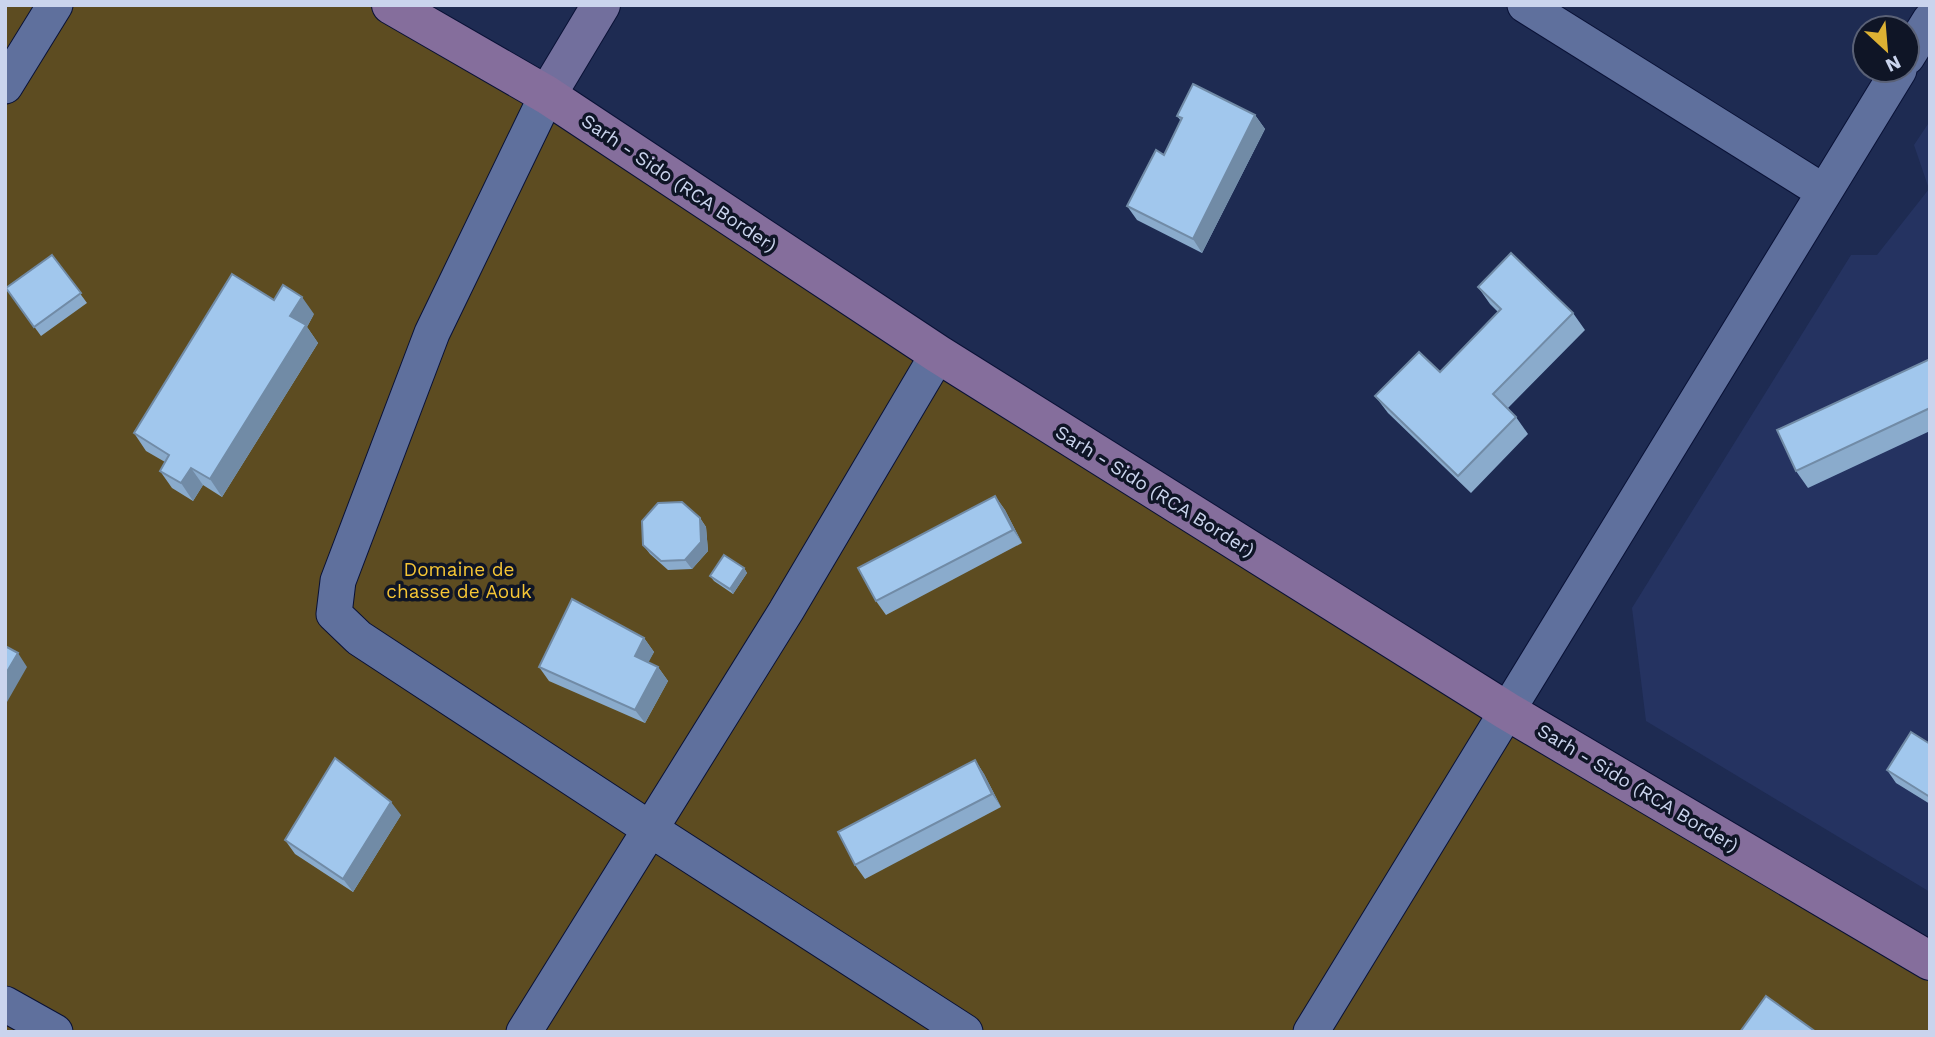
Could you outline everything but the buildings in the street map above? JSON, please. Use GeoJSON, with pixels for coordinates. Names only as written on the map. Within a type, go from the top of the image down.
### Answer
{"type":"FeatureCollection","features":[{"type":"Feature","properties":{"kind":"main road","name":"Sarh - Sido (RCA Border)"},"geometry":{"type":"LineString","coordinates":[[391,5],[547,95],[938,354],[1507,711],[1930,961]]}},
{"type":"Feature","properties":{"kind":"street"},"geometry":{"type":"LineString","coordinates":[[5,86],[55,5]]}},
{"type":"Feature","properties":{"kind":"street"},"geometry":{"type":"LineString","coordinates":[[601,5],[547,95],[432,333],[338,580],[334,614],[359,638],[965,1032]]}},
{"type":"Feature","properties":{"kind":"street"},"geometry":{"type":"LineString","coordinates":[[1525,5],[1824,192]]}},
{"type":"Feature","properties":{"kind":"street"},"geometry":{"type":"LineString","coordinates":[[1311,1032],[1890,84]]}},
{"type":"Feature","properties":{"kind":"street"},"geometry":{"type":"LineString","coordinates":[[524,1032],[786,611],[938,354]]}},
{"type":"Feature","properties":{"kind":"street"},"geometry":{"type":"LineString","coordinates":[[5,1004],[55,1032]]}},
{"type":"Feature","properties":{"kind":"shaded area"},"geometry":{"type":"Polygon","coordinates":[[[1930,121],[1930,892],[1646,721],[1632,608],[1851,255],[1877,255],[1929,189],[1914,145],[1930,121]]]}},
{"type":"Feature","properties":{"kind":"green space","name":"Domaine de chasse de Aouk"},"geometry":{"type":"Polygon","coordinates":[[[5,5],[391,5],[1930,961],[1930,1032],[5,1032],[5,5]]]}}]}
